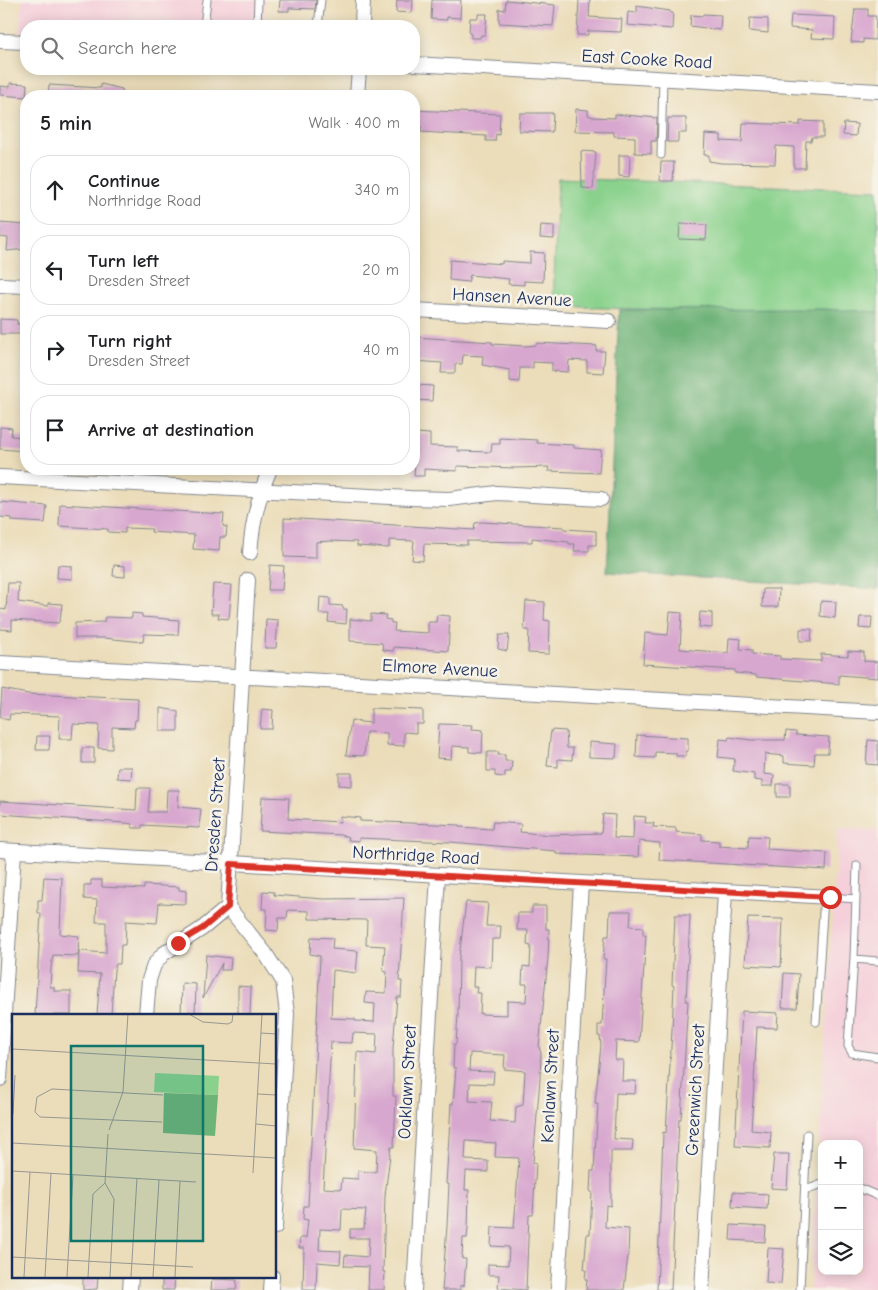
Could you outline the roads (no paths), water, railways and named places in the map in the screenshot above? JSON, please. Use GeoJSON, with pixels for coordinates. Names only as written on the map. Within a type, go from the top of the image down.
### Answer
{"type":"FeatureCollection","features":[{"type":"Feature","properties":{"kind":"street"},"geometry":{"type":"LineString","coordinates":[[362,20],[363,0]]}},
{"type":"Feature","properties":{"kind":"street"},"geometry":{"type":"LineString","coordinates":[[0,40],[20,42]]}},
{"type":"Feature","properties":{"kind":"street","name":"East Cooke Road"},"geometry":{"type":"LineString","coordinates":[[420,64],[878,91]]}},
{"type":"Feature","properties":{"kind":"street"},"geometry":{"type":"LineString","coordinates":[[357,90],[359,75]]}},
{"type":"Feature","properties":{"kind":"street"},"geometry":{"type":"LineString","coordinates":[[0,285],[20,286]]}},
{"type":"Feature","properties":{"kind":"street","name":"Hansen Avenue"},"geometry":{"type":"LineString","coordinates":[[420,310],[608,321]]}},
{"type":"Feature","properties":{"kind":"street"},"geometry":{"type":"LineString","coordinates":[[250,553],[252,521],[268,475]]}},
{"type":"Feature","properties":{"kind":"street"},"geometry":{"type":"LineString","coordinates":[[0,477],[449,499],[497,493],[600,498]]}},
{"type":"Feature","properties":{"kind":"street","name":"Dresden Street"},"geometry":{"type":"LineString","coordinates":[[228,907],[244,676],[248,580]]}},
{"type":"Feature","properties":{"kind":"street","name":"Elmore Avenue"},"geometry":{"type":"LineString","coordinates":[[0,663],[878,712]]}},
{"type":"Feature","properties":{"kind":"street"},"geometry":{"type":"LineString","coordinates":[[0,1079],[7,851]]}},
{"type":"Feature","properties":{"kind":"street","name":"Northridge Road"},"geometry":{"type":"LineString","coordinates":[[7,851],[827,897]]}},
{"type":"Feature","properties":{"kind":"street","name":"Oaklawn Street"},"geometry":{"type":"LineString","coordinates":[[414,1290],[438,876]]}},
{"type":"Feature","properties":{"kind":"street","name":"Kenlawn Street"},"geometry":{"type":"LineString","coordinates":[[558,1290],[581,883]]}},
{"type":"Feature","properties":{"kind":"street","name":"Greenwich Street"},"geometry":{"type":"LineString","coordinates":[[702,1290],[725,892]]}},
{"type":"Feature","properties":{"kind":"street"},"geometry":{"type":"LineString","coordinates":[[146,1014],[149,980],[163,954],[203,928],[228,907],[265,953],[283,981],[287,1014],[276,1209]]}},
{"type":"Feature","properties":{"kind":"lane"},"geometry":{"type":"LineString","coordinates":[[205,20],[207,0]]}},
{"type":"Feature","properties":{"kind":"lane"},"geometry":{"type":"LineString","coordinates":[[257,20],[258,0]]}},
{"type":"Feature","properties":{"kind":"lane"},"geometry":{"type":"LineString","coordinates":[[319,20],[321,0]]}},
{"type":"Feature","properties":{"kind":"lane"},"geometry":{"type":"LineString","coordinates":[[661,155],[663,79]]}},
{"type":"Feature","properties":{"kind":"lane"},"geometry":{"type":"LineString","coordinates":[[857,865],[854,958],[848,1046],[852,1053],[856,1055],[878,1057]]}},
{"type":"Feature","properties":{"kind":"lane"},"geometry":{"type":"LineString","coordinates":[[816,1022],[827,897],[856,899]]}},
{"type":"Feature","properties":{"kind":"lane"},"geometry":{"type":"LineString","coordinates":[[854,958],[878,961]]}},
{"type":"Feature","properties":{"kind":"lane"},"geometry":{"type":"LineString","coordinates":[[800,1290],[807,1134]]}},
{"type":"Feature","properties":{"kind":"lane"},"geometry":{"type":"LineString","coordinates":[[805,1190],[819,1185]]}},
{"type":"Feature","properties":{"kind":"lane"},"geometry":{"type":"LineString","coordinates":[[863,1190],[878,1196]]}}]}
